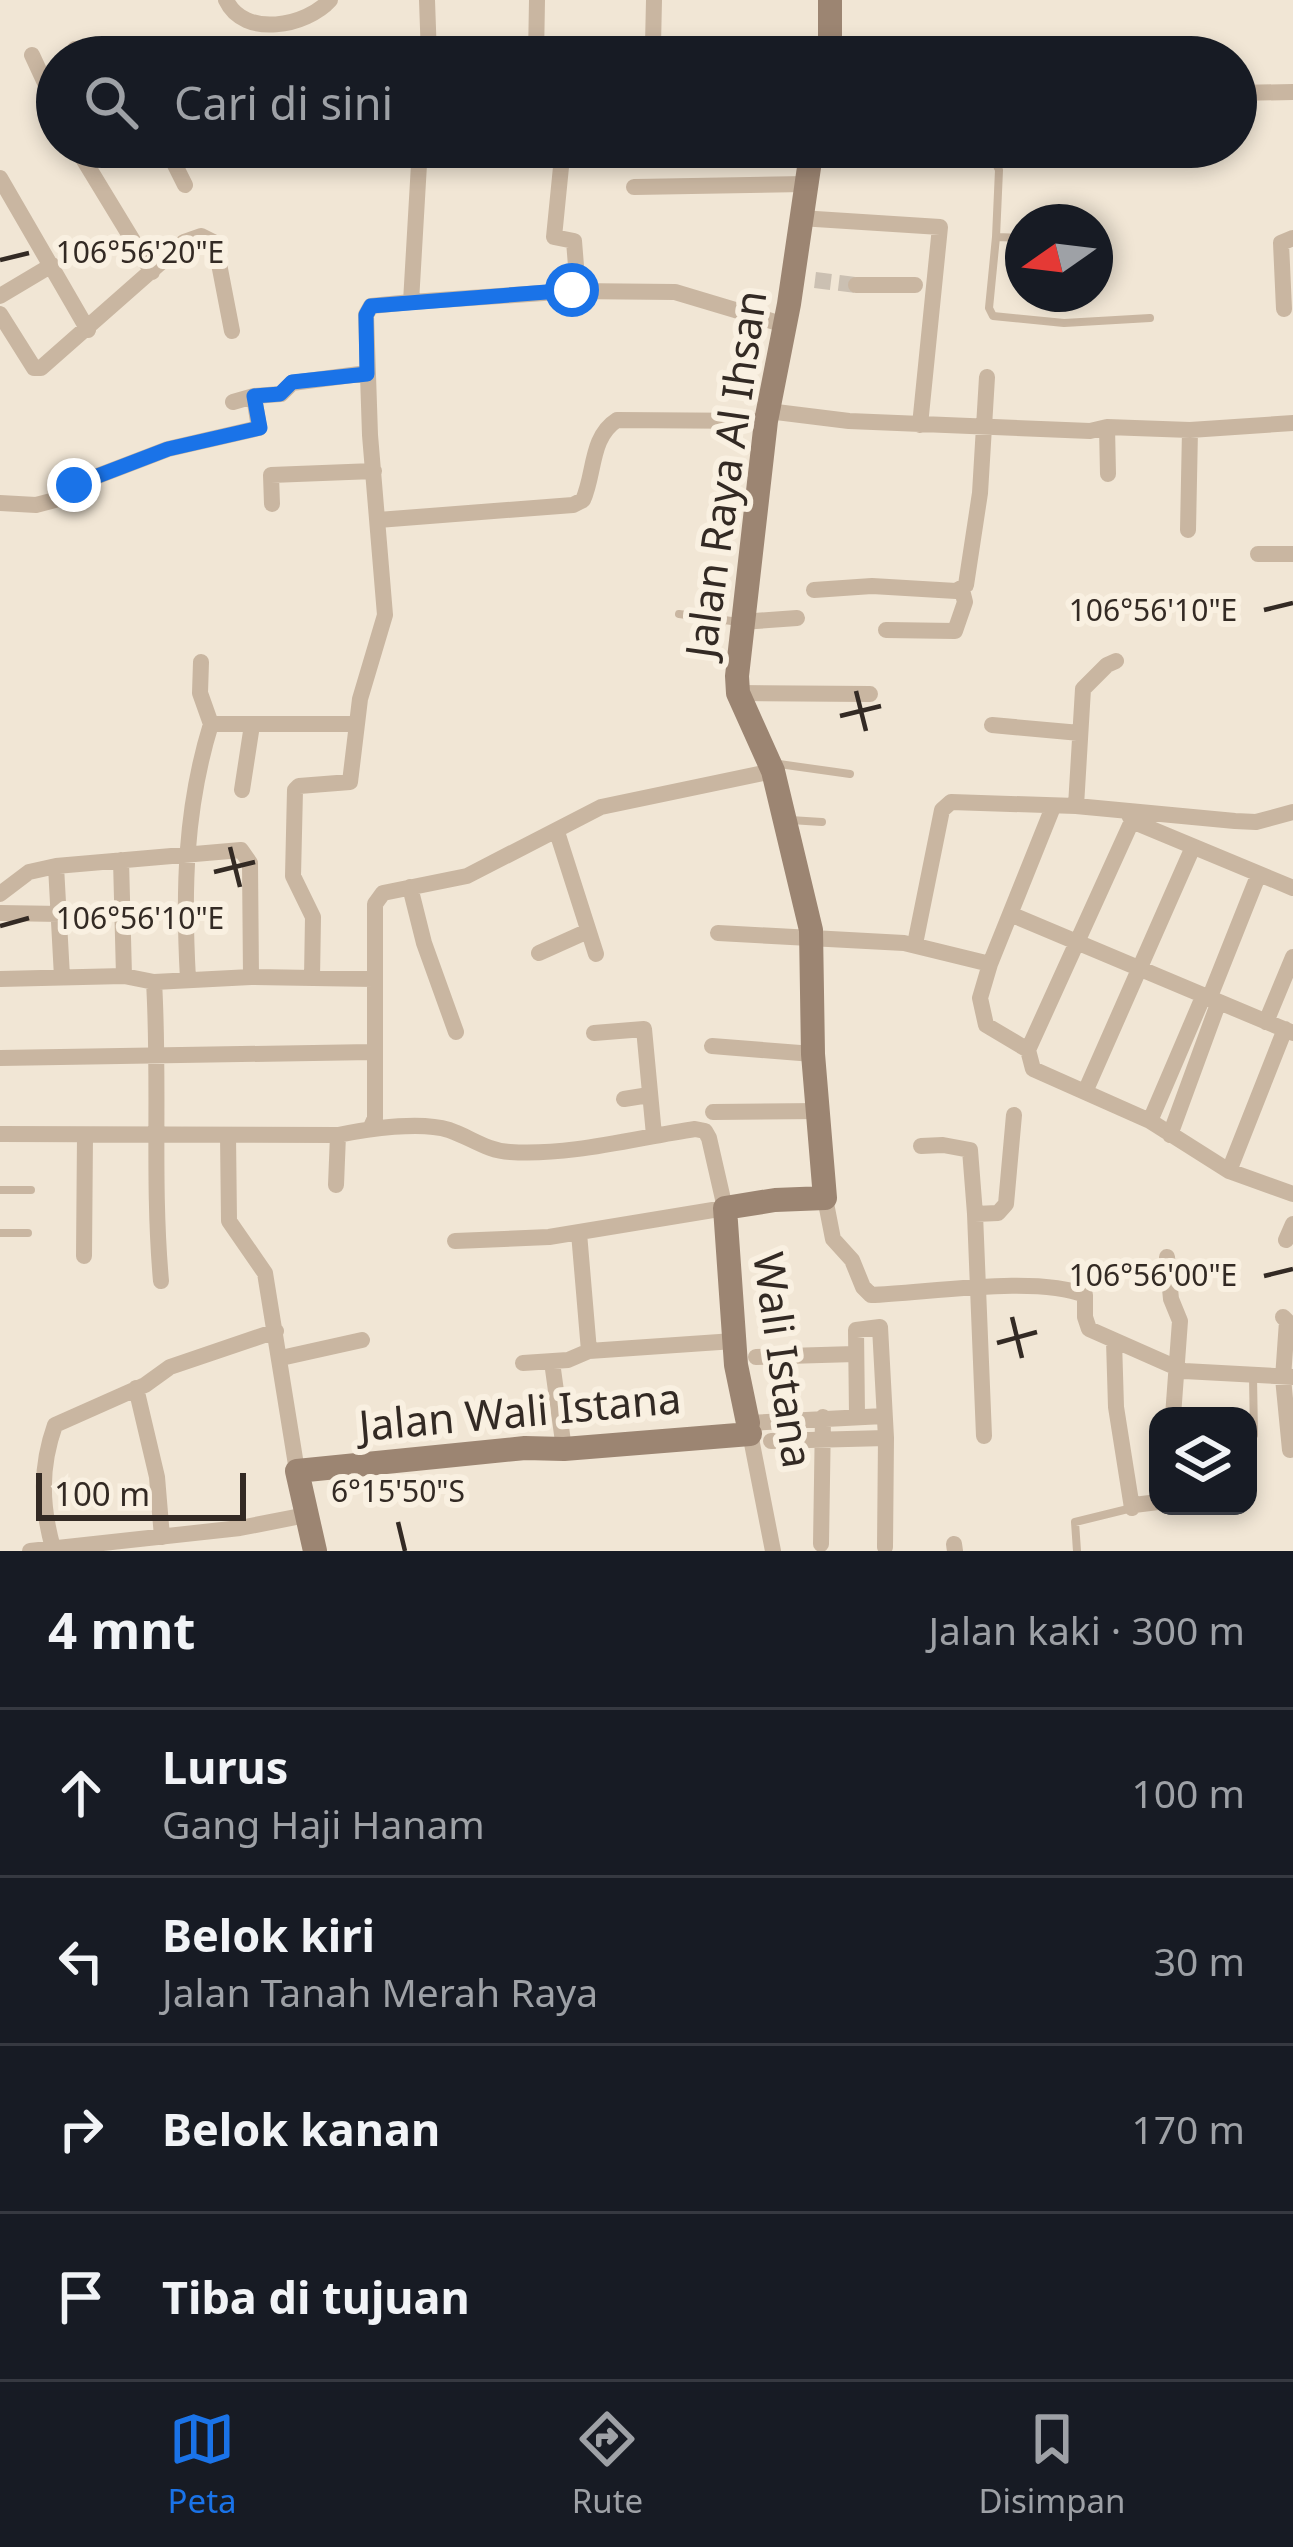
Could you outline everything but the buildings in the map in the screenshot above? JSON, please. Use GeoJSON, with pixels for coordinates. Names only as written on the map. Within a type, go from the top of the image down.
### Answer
{"type":"FeatureCollection","features":[{"type":"Feature","properties":{"kind":"street"},"geometry":{"type":"LineString","coordinates":[[226,0],[237,16],[266,25],[308,18],[330,0]]}},
{"type":"Feature","properties":{"kind":"street"},"geometry":{"type":"LineString","coordinates":[[427,0],[428,36]]}},
{"type":"Feature","properties":{"kind":"street"},"geometry":{"type":"LineString","coordinates":[[536,36],[537,0]]}},
{"type":"Feature","properties":{"kind":"street"},"geometry":{"type":"LineString","coordinates":[[653,36],[654,0]]}},
{"type":"Feature","properties":{"kind":"street"},"geometry":{"type":"LineString","coordinates":[[830,0],[830,36]]}},
{"type":"Feature","properties":{"kind":"street"},"geometry":{"type":"LineString","coordinates":[[32,55],[36,64]]}},
{"type":"Feature","properties":{"kind":"street"},"geometry":{"type":"LineString","coordinates":[[1257,93],[1293,92]]}},
{"type":"Feature","properties":{"kind":"street"},"geometry":{"type":"LineString","coordinates":[[89,168],[152,272]]}},
{"type":"Feature","properties":{"kind":"street"},"geometry":{"type":"LineString","coordinates":[[177,168],[185,184]]}},
{"type":"Feature","properties":{"kind":"street"},"geometry":{"type":"LineString","coordinates":[[411,302],[419,168]]}},
{"type":"Feature","properties":{"kind":"street"},"geometry":{"type":"LineString","coordinates":[[560,168],[554,237],[574,242],[578,290]]}},
{"type":"Feature","properties":{"kind":"street","name":"Jalan Raya Al Ihsan"},"geometry":{"type":"LineString","coordinates":[[808,168],[800,218],[804,279],[785,325],[767,416],[741,622],[738,693],[774,765],[809,924],[813,1054],[833,1239],[852,1260],[866,1292],[976,1288]]}},
{"type":"Feature","properties":{"kind":"street"},"geometry":{"type":"LineString","coordinates":[[0,178],[88,330]]}},
{"type":"Feature","properties":{"kind":"street"},"geometry":{"type":"LineString","coordinates":[[634,187],[805,184]]}},
{"type":"Feature","properties":{"kind":"street"},"geometry":{"type":"LineString","coordinates":[[800,218],[940,226],[920,424]]}},
{"type":"Feature","properties":{"kind":"street"},"geometry":{"type":"LineString","coordinates":[[0,314],[34,368],[43,367],[194,237],[201,236],[215,243],[232,331]]}},
{"type":"Feature","properties":{"kind":"street"},"geometry":{"type":"LineString","coordinates":[[1285,309],[1282,243],[1293,238]]}},
{"type":"Feature","properties":{"kind":"street"},"geometry":{"type":"LineString","coordinates":[[0,296],[52,265]]}},
{"type":"Feature","properties":{"kind":"street"},"geometry":{"type":"LineString","coordinates":[[856,285],[916,285]]}},
{"type":"Feature","properties":{"kind":"street"},"geometry":{"type":"LineString","coordinates":[[312,978],[313,916],[293,876],[295,790],[350,782],[355,724],[385,615],[367,374],[366,315],[371,306],[578,290],[675,292],[785,325]]}},
{"type":"Feature","properties":{"kind":"street"},"geometry":{"type":"LineString","coordinates":[[233,402],[280,394],[292,382],[367,374]]}},
{"type":"Feature","properties":{"kind":"street"},"geometry":{"type":"LineString","coordinates":[[886,630],[955,631],[965,602],[962,590],[970,574],[987,377]]}},
{"type":"Feature","properties":{"kind":"street"},"geometry":{"type":"LineString","coordinates":[[0,503],[36,505],[55,500],[74,485],[168,449],[260,428],[254,396]]}},
{"type":"Feature","properties":{"kind":"street"},"geometry":{"type":"LineString","coordinates":[[378,520],[573,505],[583,500],[598,442],[617,420],[767,416],[1090,431],[1293,423]]}},
{"type":"Feature","properties":{"kind":"street"},"geometry":{"type":"LineString","coordinates":[[1107,427],[1108,474]]}},
{"type":"Feature","properties":{"kind":"street"},"geometry":{"type":"LineString","coordinates":[[1188,530],[1190,430]]}},
{"type":"Feature","properties":{"kind":"street"},"geometry":{"type":"LineString","coordinates":[[272,504],[272,475],[374,471]]}},
{"type":"Feature","properties":{"kind":"street"},"geometry":{"type":"LineString","coordinates":[[1258,554],[1293,554]]}},
{"type":"Feature","properties":{"kind":"street"},"geometry":{"type":"LineString","coordinates":[[814,590],[872,586],[962,590]]}},
{"type":"Feature","properties":{"kind":"street"},"geometry":{"type":"LineString","coordinates":[[741,622],[797,618]]}},
{"type":"Feature","properties":{"kind":"street"},"geometry":{"type":"LineString","coordinates":[[188,979],[186,831],[212,724],[200,694],[201,662]]}},
{"type":"Feature","properties":{"kind":"street"},"geometry":{"type":"LineString","coordinates":[[1076,806],[1083,689],[1116,662]]}},
{"type":"Feature","properties":{"kind":"street"},"geometry":{"type":"LineString","coordinates":[[738,693],[870,694]]}},
{"type":"Feature","properties":{"kind":"street"},"geometry":{"type":"LineString","coordinates":[[212,724],[355,724]]}},
{"type":"Feature","properties":{"kind":"street"},"geometry":{"type":"LineString","coordinates":[[242,790],[252,725]]}},
{"type":"Feature","properties":{"kind":"street"},"geometry":{"type":"LineString","coordinates":[[992,725],[1079,733]]}},
{"type":"Feature","properties":{"kind":"street"},"geometry":{"type":"LineString","coordinates":[[370,1129],[375,1118],[372,1052],[377,899],[383,893],[467,876],[601,807],[774,765]]}},
{"type":"Feature","properties":{"kind":"street"},"geometry":{"type":"LineString","coordinates":[[915,944],[944,807],[951,802],[1076,806],[1128,815],[1256,822],[1293,812]]}},
{"type":"Feature","properties":{"kind":"street"},"geometry":{"type":"LineString","coordinates":[[1028,1050],[986,1025],[980,1011],[990,964],[1053,807]]}},
{"type":"Feature","properties":{"kind":"street"},"geometry":{"type":"LineString","coordinates":[[1128,815],[1293,888]]}},
{"type":"Feature","properties":{"kind":"street"},"geometry":{"type":"LineString","coordinates":[[1128,815],[1028,1050],[1033,1069],[1150,1121],[1228,1171],[1292,1192]]}},
{"type":"Feature","properties":{"kind":"street"},"geometry":{"type":"LineString","coordinates":[[557,832],[596,954]]}},
{"type":"Feature","properties":{"kind":"street"},"geometry":{"type":"LineString","coordinates":[[1085,1092],[1193,847]]}},
{"type":"Feature","properties":{"kind":"street"},"geometry":{"type":"LineString","coordinates":[[0,894],[29,872],[56,866],[241,850],[248,857],[251,976]]}},
{"type":"Feature","properties":{"kind":"street"},"geometry":{"type":"LineString","coordinates":[[121,860],[124,976]]}},
{"type":"Feature","properties":{"kind":"street"},"geometry":{"type":"LineString","coordinates":[[56,866],[62,977]]}},
{"type":"Feature","properties":{"kind":"street"},"geometry":{"type":"LineString","coordinates":[[1170,1135],[1210,1000],[1258,876]]}},
{"type":"Feature","properties":{"kind":"street"},"geometry":{"type":"LineString","coordinates":[[410,887],[456,1032]]}},
{"type":"Feature","properties":{"kind":"street"},"geometry":{"type":"LineString","coordinates":[[0,913],[61,914]]}},
{"type":"Feature","properties":{"kind":"street"},"geometry":{"type":"LineString","coordinates":[[1010,914],[1289,1031],[1228,1171]]}},
{"type":"Feature","properties":{"kind":"street"},"geometry":{"type":"LineString","coordinates":[[718,933],[809,924],[990,964]]}},
{"type":"Feature","properties":{"kind":"street"},"geometry":{"type":"LineString","coordinates":[[539,953],[588,931]]}},
{"type":"Feature","properties":{"kind":"street"},"geometry":{"type":"LineString","coordinates":[[1266,1022],[1293,957]]}},
{"type":"Feature","properties":{"kind":"street"},"geometry":{"type":"LineString","coordinates":[[0,979],[124,976],[154,982],[251,976],[373,980]]}},
{"type":"Feature","properties":{"kind":"street"},"geometry":{"type":"LineString","coordinates":[[154,982],[161,1280]]}},
{"type":"Feature","properties":{"kind":"street"},"geometry":{"type":"LineString","coordinates":[[1150,1121],[1210,1000]]}},
{"type":"Feature","properties":{"kind":"street"},"geometry":{"type":"LineString","coordinates":[[594,1033],[644,1029],[654,1135]]}},
{"type":"Feature","properties":{"kind":"street"},"geometry":{"type":"LineString","coordinates":[[712,1046],[813,1054]]}},
{"type":"Feature","properties":{"kind":"street"},"geometry":{"type":"LineString","coordinates":[[0,1058],[372,1052]]}},
{"type":"Feature","properties":{"kind":"street"},"geometry":{"type":"LineString","coordinates":[[624,1099],[649,1095]]}},
{"type":"Feature","properties":{"kind":"street"},"geometry":{"type":"LineString","coordinates":[[713,1112],[820,1111]]}},
{"type":"Feature","properties":{"kind":"street"},"geometry":{"type":"LineString","coordinates":[[975,1214],[998,1213],[1006,1204],[1014,1115]]}},
{"type":"Feature","properties":{"kind":"street"},"geometry":{"type":"LineString","coordinates":[[0,1134],[338,1135],[370,1129],[447,1129],[506,1152],[705,1131],[725,1208],[579,1233],[455,1241]]}},
{"type":"Feature","properties":{"kind":"street"},"geometry":{"type":"LineString","coordinates":[[84,1256],[85,1135]]}},
{"type":"Feature","properties":{"kind":"street"},"geometry":{"type":"LineString","coordinates":[[228,1135],[229,1221],[265,1273],[315,1551]]}},
{"type":"Feature","properties":{"kind":"street"},"geometry":{"type":"LineString","coordinates":[[336,1185],[338,1135]]}},
{"type":"Feature","properties":{"kind":"street"},"geometry":{"type":"LineString","coordinates":[[921,1146],[970,1150],[983,1436]]}},
{"type":"Feature","properties":{"kind":"street","name":"Wali Istana"},"geometry":{"type":"LineString","coordinates":[[772,1551],[756,1433],[734,1341],[725,1208],[825,1198]]}},
{"type":"Feature","properties":{"kind":"street"},"geometry":{"type":"LineString","coordinates":[[579,1233],[589,1351]]}},
{"type":"Feature","properties":{"kind":"street"},"geometry":{"type":"LineString","coordinates":[[1167,1257],[1180,1321],[1174,1407]]}},
{"type":"Feature","properties":{"kind":"street"},"geometry":{"type":"LineString","coordinates":[[976,1288],[1083,1293],[1089,1329],[1184,1371],[1288,1377]]}},
{"type":"Feature","properties":{"kind":"street"},"geometry":{"type":"LineString","coordinates":[[1283,1316],[1287,1321],[1290,1450]]}},
{"type":"Feature","properties":{"kind":"street"},"geometry":{"type":"LineString","coordinates":[[857,1415],[856,1330],[880,1327],[885,1547]]}},
{"type":"Feature","properties":{"kind":"street"},"geometry":{"type":"LineString","coordinates":[[53,1548],[44,1516],[43,1488],[46,1449],[55,1425],[170,1367],[276,1331]]}},
{"type":"Feature","properties":{"kind":"street"},"geometry":{"type":"LineString","coordinates":[[281,1358],[362,1340]]}},
{"type":"Feature","properties":{"kind":"street"},"geometry":{"type":"LineString","coordinates":[[523,1363],[581,1357],[589,1351],[734,1341]]}},
{"type":"Feature","properties":{"kind":"street"},"geometry":{"type":"LineString","coordinates":[[1114,1341],[1116,1407],[1133,1506],[1149,1503]]}},
{"type":"Feature","properties":{"kind":"street"},"geometry":{"type":"LineString","coordinates":[[756,1357],[855,1354]]}},
{"type":"Feature","properties":{"kind":"street"},"geometry":{"type":"LineString","coordinates":[[552,1362],[564,1449]]}},
{"type":"Feature","properties":{"kind":"street"},"geometry":{"type":"LineString","coordinates":[[136,1388],[157,1477],[162,1537]]}},
{"type":"Feature","properties":{"kind":"street"},"geometry":{"type":"LineString","coordinates":[[756,1433],[823,1417],[884,1416]]}},
{"type":"Feature","properties":{"kind":"street"},"geometry":{"type":"LineString","coordinates":[[821,1544],[823,1417]]}},
{"type":"Feature","properties":{"kind":"street"},"geometry":{"type":"LineString","coordinates":[[756,1433],[823,1441],[886,1438]]}},
{"type":"Feature","properties":{"kind":"street","name":"Jalan Wali Istana"},"geometry":{"type":"LineString","coordinates":[[297,1471],[525,1448],[756,1433]]}},
{"type":"Feature","properties":{"kind":"street"},"geometry":{"type":"LineString","coordinates":[[30,1551],[306,1516]]}},
{"type":"Feature","properties":{"kind":"lane"},"geometry":{"type":"LineString","coordinates":[[998,168],[989,308],[993,316],[1064,323],[1150,318]]}},
{"type":"Feature","properties":{"kind":"lane"},"geometry":{"type":"LineString","coordinates":[[996,237],[1005,237]]}},
{"type":"Feature","properties":{"kind":"lane"},"geometry":{"type":"LineString","coordinates":[[679,614],[741,622]]}},
{"type":"Feature","properties":{"kind":"lane"},"geometry":{"type":"LineString","coordinates":[[774,765],[850,774]]}},
{"type":"Feature","properties":{"kind":"lane"},"geometry":{"type":"LineString","coordinates":[[783,819],[822,822]]}},
{"type":"Feature","properties":{"kind":"lane"},"geometry":{"type":"LineString","coordinates":[[0,1190],[31,1190]]}},
{"type":"Feature","properties":{"kind":"lane"},"geometry":{"type":"LineString","coordinates":[[0,1233],[28,1233]]}},
{"type":"Feature","properties":{"kind":"lane"},"geometry":{"type":"LineString","coordinates":[[1253,1377],[1254,1407]]}},
{"type":"Feature","properties":{"kind":"lane"},"geometry":{"type":"LineString","coordinates":[[1077,1551],[1075,1522],[1133,1506]]}},
{"type":"Feature","properties":{"kind":"tunnel"},"geometry":{"type":"LineString","coordinates":[[815,280],[856,285]]}},
{"type":"Feature","properties":{"kind":"route"},"geometry":{"type":"LineString","coordinates":[[74,485],[168,449],[260,428],[254,396],[280,394],[292,382],[367,374],[366,315],[371,306],[572,290]]}}]}
